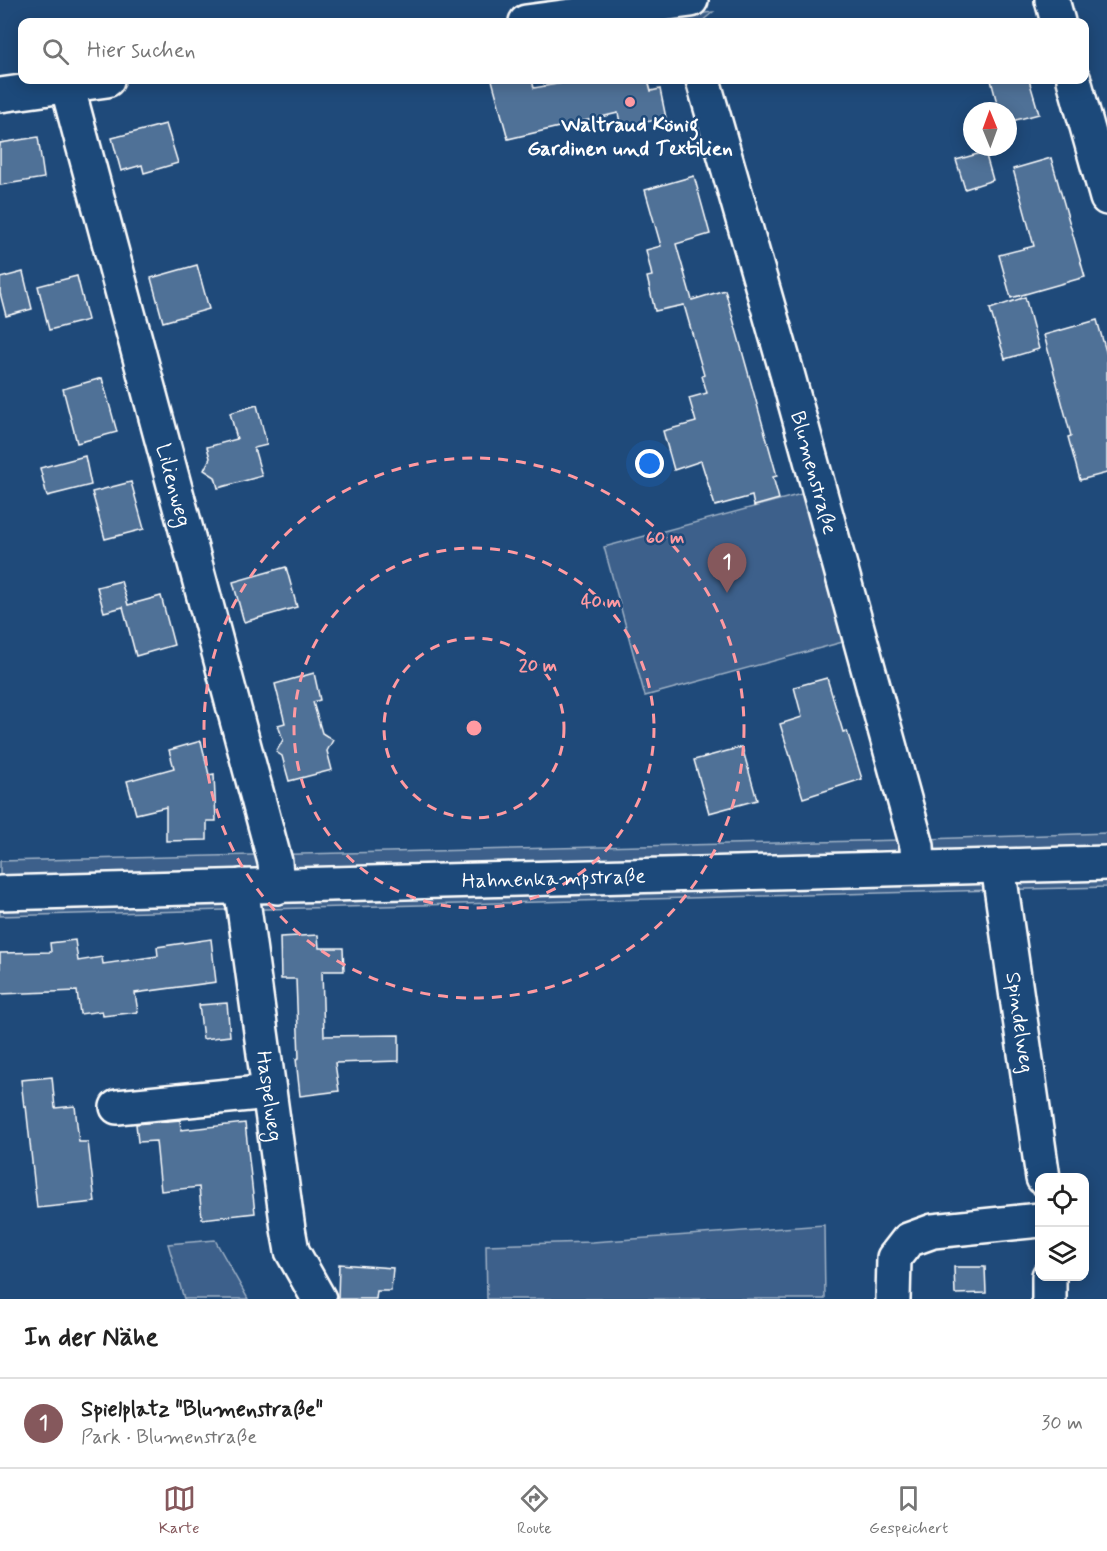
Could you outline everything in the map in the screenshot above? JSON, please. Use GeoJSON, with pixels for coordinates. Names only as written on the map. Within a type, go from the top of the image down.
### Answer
{"type":"FeatureCollection","features":[{"type":"Feature","properties":{"kind":"street"},"geometry":{"type":"LineString","coordinates":[[1052,0],[1057,18]]}},
{"type":"Feature","properties":{"kind":"street"},"geometry":{"type":"LineString","coordinates":[[566,18],[684,6]]}},
{"type":"Feature","properties":{"kind":"street"},"geometry":{"type":"LineString","coordinates":[[0,95],[75,84]]}},
{"type":"Feature","properties":{"kind":"street","name":"Blumenstraße"},"geometry":{"type":"LineString","coordinates":[[704,84],[902,788],[917,846],[918,867]]}},
{"type":"Feature","properties":{"kind":"street"},"geometry":{"type":"LineString","coordinates":[[1075,84],[1107,198]]}},
{"type":"Feature","properties":{"kind":"street","name":"Lilienweg"},"geometry":{"type":"LineString","coordinates":[[67,85],[275,862],[277,887]]}},
{"type":"Feature","properties":{"kind":"street","name":"Hahnenkampstraße"},"geometry":{"type":"LineString","coordinates":[[0,893],[1107,863]]}},
{"type":"Feature","properties":{"kind":"street","name":"Spindelweg"},"geometry":{"type":"LineString","coordinates":[[998,866],[1042,1173]]}},
{"type":"Feature","properties":{"kind":"street","name":"Haspelweg"},"geometry":{"type":"LineString","coordinates":[[241,886],[292,1251],[319,1299]]}},
{"type":"Feature","properties":{"kind":"street"},"geometry":{"type":"LineString","coordinates":[[117,1107],[269,1092]]}},
{"type":"Feature","properties":{"kind":"street"},"geometry":{"type":"LineString","coordinates":[[893,1299],[894,1258],[908,1240],[933,1231],[1035,1221]]}},
{"type":"Feature","properties":{"kind":"street"},"geometry":{"type":"LineString","coordinates":[[1049,1281],[1049,1299]]}},
{"type":"Feature","properties":{"kind":"shaded area"},"geometry":{"type":"Polygon","coordinates":[[[713,12],[706,18],[664,18],[713,12]]]}},
{"type":"Feature","properties":{"kind":"shaded area"},"geometry":{"type":"Polygon","coordinates":[[[809,492],[926,839],[1107,833],[1107,887],[0,916],[0,861],[901,840],[850,640],[645,696],[604,547],[809,492]]]}},
{"type":"Feature","properties":{"kind":"shaded area"},"geometry":{"type":"Polygon","coordinates":[[[824,1225],[825,1299],[487,1299],[486,1245],[592,1242],[824,1225]]]}},
{"type":"Feature","properties":{"kind":"shaded area"},"geometry":{"type":"Polygon","coordinates":[[[215,1240],[248,1299],[184,1299],[168,1244],[215,1240]]]}},
{"type":"Feature","properties":{"kind":"building"},"geometry":{"type":"Polygon","coordinates":[[[493,84],[533,84],[534,88],[558,84],[649,84],[651,91],[660,89],[666,118],[621,127],[618,113],[508,139],[493,84]]]}},
{"type":"Feature","properties":{"kind":"building"},"geometry":{"type":"Polygon","coordinates":[[[992,84],[1030,84],[1039,114],[1017,120],[1017,102],[997,102],[992,84]]]}},
{"type":"Feature","properties":{"kind":"building"},"geometry":{"type":"Polygon","coordinates":[[[166,124],[178,163],[144,173],[142,165],[121,171],[112,138],[166,124]]]}},
{"type":"Feature","properties":{"kind":"building"},"geometry":{"type":"Polygon","coordinates":[[[38,137],[44,178],[0,185],[0,143],[38,137]]]}},
{"type":"Feature","properties":{"kind":"building"},"geometry":{"type":"Polygon","coordinates":[[[970,156],[986,156],[993,180],[965,189],[956,160],[970,156]]]}},
{"type":"Feature","properties":{"kind":"building"},"geometry":{"type":"Polygon","coordinates":[[[1051,158],[1085,277],[1011,298],[999,255],[1034,246],[1013,169],[1051,158]]]}},
{"type":"Feature","properties":{"kind":"building"},"geometry":{"type":"Polygon","coordinates":[[[694,176],[710,234],[676,244],[692,300],[725,290],[777,476],[773,477],[779,499],[754,506],[752,496],[715,506],[701,461],[674,470],[663,431],[696,422],[689,398],[707,393],[684,305],[655,311],[647,277],[652,276],[646,250],[661,246],[645,190],[694,176]]]}},
{"type":"Feature","properties":{"kind":"building"},"geometry":{"type":"Polygon","coordinates":[[[197,265],[209,309],[163,322],[151,278],[197,265]]]}},
{"type":"Feature","properties":{"kind":"building"},"geometry":{"type":"Polygon","coordinates":[[[23,272],[32,309],[6,316],[0,293],[0,278],[23,272]]]}},
{"type":"Feature","properties":{"kind":"building"},"geometry":{"type":"Polygon","coordinates":[[[77,276],[88,320],[49,330],[38,286],[77,276]]]}},
{"type":"Feature","properties":{"kind":"building"},"geometry":{"type":"Polygon","coordinates":[[[1025,297],[1039,349],[1005,359],[990,309],[1025,297]]]}},
{"type":"Feature","properties":{"kind":"building"},"geometry":{"type":"Polygon","coordinates":[[[1097,320],[1107,355],[1107,473],[1080,480],[1068,437],[1071,436],[1044,335],[1097,320]]]}},
{"type":"Feature","properties":{"kind":"building"},"geometry":{"type":"Polygon","coordinates":[[[102,378],[117,432],[77,443],[63,389],[102,378]]]}},
{"type":"Feature","properties":{"kind":"building"},"geometry":{"type":"Polygon","coordinates":[[[257,405],[267,445],[254,448],[262,476],[218,488],[215,477],[204,470],[210,458],[207,447],[237,439],[230,413],[257,405]]]}},
{"type":"Feature","properties":{"kind":"building"},"geometry":{"type":"Polygon","coordinates":[[[85,456],[91,485],[47,496],[40,468],[85,456]]]}},
{"type":"Feature","properties":{"kind":"building"},"geometry":{"type":"Polygon","coordinates":[[[131,482],[144,529],[105,539],[92,492],[131,482]]]}},
{"type":"Feature","properties":{"kind":"building"},"geometry":{"type":"Polygon","coordinates":[[[286,567],[297,607],[244,622],[233,582],[286,567]]]}},
{"type":"Feature","properties":{"kind":"building"},"geometry":{"type":"Polygon","coordinates":[[[121,581],[128,605],[161,596],[174,645],[136,656],[123,607],[104,612],[97,587],[121,581]]]}},
{"type":"Feature","properties":{"kind":"building"},"geometry":{"type":"Polygon","coordinates":[[[314,673],[320,700],[313,702],[322,733],[333,740],[327,751],[332,770],[289,781],[282,756],[276,752],[283,740],[278,725],[285,723],[275,684],[314,673]]]}},
{"type":"Feature","properties":{"kind":"building"},"geometry":{"type":"Polygon","coordinates":[[[827,678],[843,732],[847,731],[862,779],[803,798],[780,724],[802,717],[794,687],[827,678]]]}},
{"type":"Feature","properties":{"kind":"building"},"geometry":{"type":"Polygon","coordinates":[[[201,741],[209,775],[214,774],[216,821],[207,821],[207,840],[166,841],[166,807],[136,814],[127,781],[174,768],[169,750],[201,741]]]}},
{"type":"Feature","properties":{"kind":"building"},"geometry":{"type":"Polygon","coordinates":[[[742,747],[757,800],[709,813],[694,760],[742,747]]]}},
{"type":"Feature","properties":{"kind":"building"},"geometry":{"type":"Polygon","coordinates":[[[318,935],[319,948],[343,948],[344,971],[322,971],[324,1036],[399,1035],[399,1061],[335,1063],[339,1091],[300,1096],[296,1059],[299,1058],[296,979],[281,979],[280,937],[318,935]]]}},
{"type":"Feature","properties":{"kind":"building"},"geometry":{"type":"Polygon","coordinates":[[[211,939],[216,982],[135,993],[138,1012],[103,1016],[102,1011],[80,1014],[77,991],[0,994],[0,953],[51,952],[50,943],[75,940],[78,961],[102,957],[103,964],[158,956],[157,947],[211,939]]]}},
{"type":"Feature","properties":{"kind":"building"},"geometry":{"type":"Polygon","coordinates":[[[227,1003],[230,1036],[203,1039],[199,1005],[227,1003]]]}},
{"type":"Feature","properties":{"kind":"building"},"geometry":{"type":"Polygon","coordinates":[[[52,1077],[55,1108],[75,1106],[79,1142],[88,1142],[95,1202],[37,1208],[21,1080],[52,1077]]]}},
{"type":"Feature","properties":{"kind":"building"},"geometry":{"type":"Polygon","coordinates":[[[180,1120],[181,1130],[245,1123],[255,1213],[202,1219],[199,1187],[161,1191],[156,1141],[138,1142],[136,1124],[180,1120]]]}},
{"type":"Feature","properties":{"kind":"building"},"geometry":{"type":"Polygon","coordinates":[[[339,1264],[393,1268],[391,1291],[377,1291],[376,1299],[338,1299],[339,1264]]]}},
{"type":"Feature","properties":{"kind":"building"},"geometry":{"type":"Polygon","coordinates":[[[954,1267],[985,1267],[986,1293],[955,1294],[954,1267]]]}},
{"type":"Feature","properties":{"kind":"place","name":"Waltraud König Gardinen und Textilien"},"geometry":{"type":"Point","coordinates":[630,102]}},
{"type":"Feature","properties":{"kind":"place","name":"Spielplatz \"Blumenstraße\""},"geometry":{"type":"Point","coordinates":[727,593]}}]}
